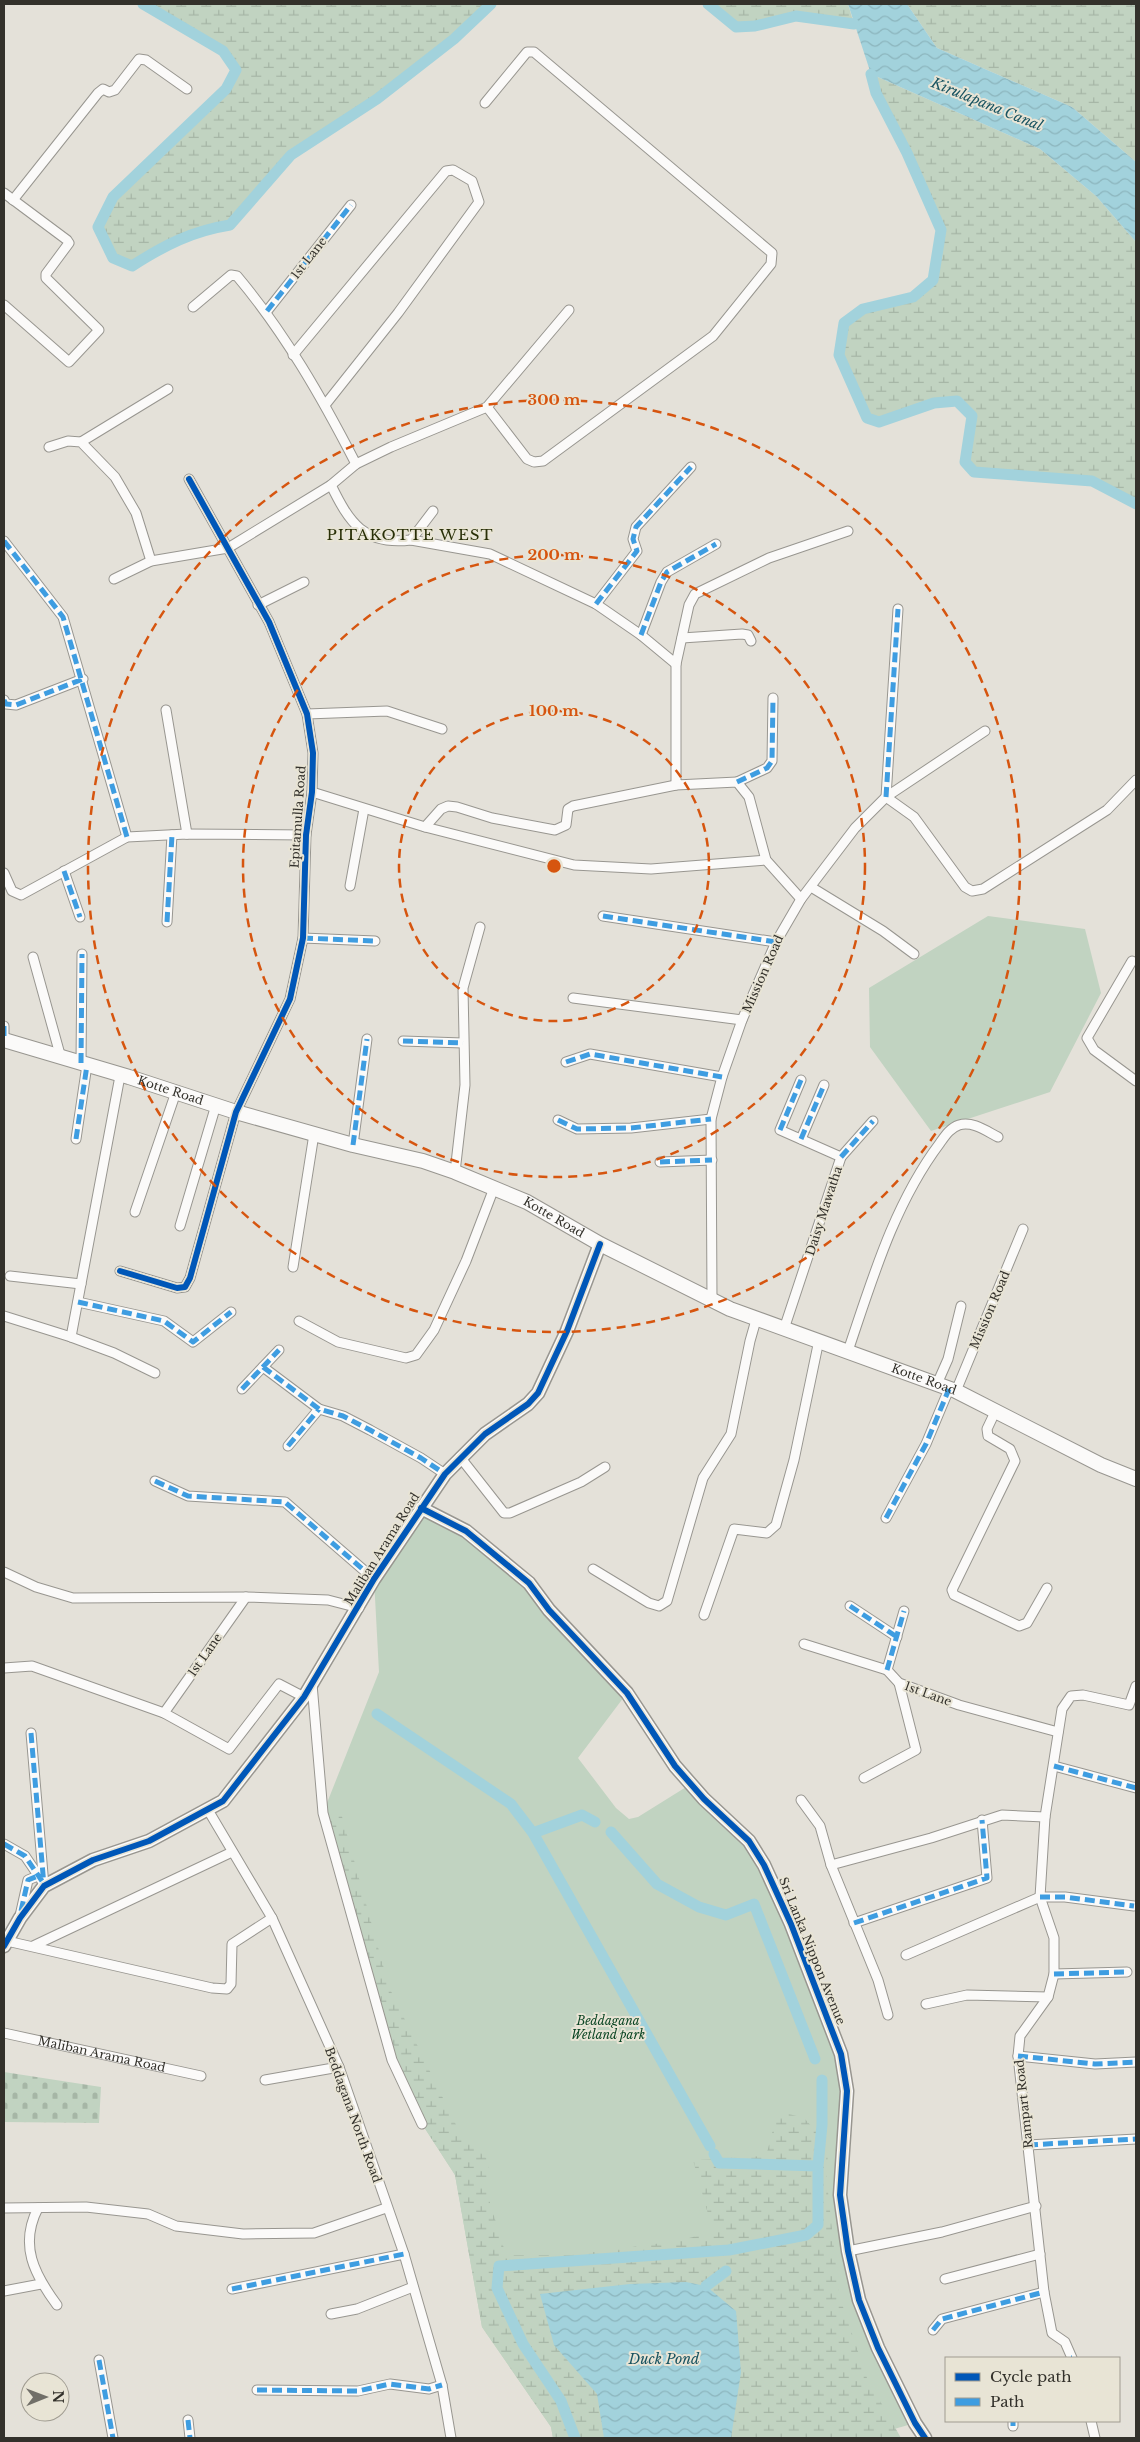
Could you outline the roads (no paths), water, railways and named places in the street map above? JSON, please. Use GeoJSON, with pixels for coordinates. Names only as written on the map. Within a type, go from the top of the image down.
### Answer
{"type":"FeatureCollection","features":[{"type":"Feature","properties":{"kind":"main road","name":"Kotte Road"},"geometry":{"type":"LineString","coordinates":[[4,1040],[236,1112],[353,1145],[423,1161],[455,1172],[527,1202],[600,1244],[756,1320],[819,1340],[947,1388],[996,1410],[1101,1465],[1136,1479]]}},
{"type":"Feature","properties":{"kind":"street"},"geometry":{"type":"LineString","coordinates":[[485,103],[527,52],[534,52],[772,253],[770,264],[713,336],[543,461],[534,462],[527,459],[488,407]]}},
{"type":"Feature","properties":{"kind":"street"},"geometry":{"type":"LineString","coordinates":[[14,200],[98,93],[103,89],[109,92],[115,90],[140,59],[146,60],[187,89]]}},
{"type":"Feature","properties":{"kind":"street"},"geometry":{"type":"LineString","coordinates":[[293,355],[446,171],[452,170],[472,181],[479,202],[398,313],[325,405]]}},
{"type":"Feature","properties":{"kind":"street"},"geometry":{"type":"LineString","coordinates":[[4,193],[67,240],[69,243],[46,274],[46,278],[100,330],[69,362],[4,305]]}},
{"type":"Feature","properties":{"kind":"street","name":"1st Lane"},"geometry":{"type":"LineString","coordinates":[[267,312],[351,204]]}},
{"type":"Feature","properties":{"kind":"street"},"geometry":{"type":"LineString","coordinates":[[193,307],[231,275],[237,276],[267,312],[325,405],[356,464]]}},
{"type":"Feature","properties":{"kind":"street"},"geometry":{"type":"LineString","coordinates":[[114,579],[151,561],[228,548],[331,485],[356,464],[399,443],[488,407],[569,310]]}},
{"type":"Feature","properties":{"kind":"street"},"geometry":{"type":"LineString","coordinates":[[49,447],[68,441],[81,442],[168,390]]}},
{"type":"Feature","properties":{"kind":"street"},"geometry":{"type":"LineString","coordinates":[[81,442],[115,477],[136,513],[151,561]]}},
{"type":"Feature","properties":{"kind":"street"},"geometry":{"type":"LineString","coordinates":[[596,604],[637,551],[633,538],[636,527],[691,467]]}},
{"type":"Feature","properties":{"kind":"street","name":"Epitamulla Road"},"geometry":{"type":"LineString","coordinates":[[120,1271],[177,1288],[185,1287],[190,1278],[236,1112],[290,1000],[303,938],[306,835],[312,792],[313,753],[307,714],[269,622],[189,479]]}},
{"type":"Feature","properties":{"kind":"street"},"geometry":{"type":"LineString","coordinates":[[331,485],[345,514],[358,528],[375,537],[411,540],[490,554],[596,604],[641,635],[676,664]]}},
{"type":"Feature","properties":{"kind":"street"},"geometry":{"type":"LineString","coordinates":[[411,540],[433,511]]}},
{"type":"Feature","properties":{"kind":"street"},"geometry":{"type":"LineString","coordinates":[[676,785],[676,664],[689,605],[695,594],[769,558],[848,531]]}},
{"type":"Feature","properties":{"kind":"street"},"geometry":{"type":"LineString","coordinates":[[4,541],[63,617],[83,679],[127,837]]}},
{"type":"Feature","properties":{"kind":"street"},"geometry":{"type":"LineString","coordinates":[[641,635],[661,582],[667,572],[716,544]]}},
{"type":"Feature","properties":{"kind":"street"},"geometry":{"type":"LineString","coordinates":[[258,604],[304,582]]}},
{"type":"Feature","properties":{"kind":"street"},"geometry":{"type":"LineString","coordinates":[[898,609],[886,797],[914,817],[965,886],[972,890],[983,890],[1107,810],[1136,780]]}},
{"type":"Feature","properties":{"kind":"street"},"geometry":{"type":"LineString","coordinates":[[682,638],[742,634],[748,635],[751,642]]}},
{"type":"Feature","properties":{"kind":"street"},"geometry":{"type":"LineString","coordinates":[[4,700],[6,704],[16,705],[83,679]]}},
{"type":"Feature","properties":{"kind":"street"},"geometry":{"type":"LineString","coordinates":[[425,827],[441,809],[457,806],[492,818],[555,830],[566,825],[568,809],[573,806],[676,785],[737,782],[768,768],[772,761],[774,698]]}},
{"type":"Feature","properties":{"kind":"street"},"geometry":{"type":"LineString","coordinates":[[166,710],[187,834]]}},
{"type":"Feature","properties":{"kind":"street"},"geometry":{"type":"LineString","coordinates":[[307,714],[387,711],[442,729]]}},
{"type":"Feature","properties":{"kind":"street","name":"Mission Road"},"geometry":{"type":"LineString","coordinates":[[712,1300],[711,1119],[722,1077],[742,1020],[776,942],[801,899],[855,828],[886,797],[985,731]]}},
{"type":"Feature","properties":{"kind":"street"},"geometry":{"type":"LineString","coordinates":[[737,782],[749,797],[766,860],[801,899]]}},
{"type":"Feature","properties":{"kind":"street"},"geometry":{"type":"LineString","coordinates":[[312,792],[425,827],[574,865],[652,869],[766,860]]}},
{"type":"Feature","properties":{"kind":"street"},"geometry":{"type":"LineString","coordinates":[[350,886],[364,809]]}},
{"type":"Feature","properties":{"kind":"street"},"geometry":{"type":"LineString","coordinates":[[4,873],[12,891],[21,895],[127,837],[187,834],[306,835]]}},
{"type":"Feature","properties":{"kind":"street"},"geometry":{"type":"LineString","coordinates":[[167,922],[172,835]]}},
{"type":"Feature","properties":{"kind":"street"},"geometry":{"type":"LineString","coordinates":[[64,871],[80,917]]}},
{"type":"Feature","properties":{"kind":"street"},"geometry":{"type":"LineString","coordinates":[[811,887],[883,931],[914,954]]}},
{"type":"Feature","properties":{"kind":"street"},"geometry":{"type":"LineString","coordinates":[[603,916],[776,942]]}},
{"type":"Feature","properties":{"kind":"street"},"geometry":{"type":"LineString","coordinates":[[455,1172],[465,1084],[463,988],[480,927]]}},
{"type":"Feature","properties":{"kind":"street"},"geometry":{"type":"LineString","coordinates":[[303,938],[375,942]]}},
{"type":"Feature","properties":{"kind":"street"},"geometry":{"type":"LineString","coordinates":[[76,1139],[84,1064],[82,954]]}},
{"type":"Feature","properties":{"kind":"street"},"geometry":{"type":"LineString","coordinates":[[33,957],[61,1058]]}},
{"type":"Feature","properties":{"kind":"street"},"geometry":{"type":"LineString","coordinates":[[1132,961],[1087,1038],[1094,1050],[1136,1081]]}},
{"type":"Feature","properties":{"kind":"street"},"geometry":{"type":"LineString","coordinates":[[573,998],[742,1020]]}},
{"type":"Feature","properties":{"kind":"street"},"geometry":{"type":"LineString","coordinates":[[4,1026],[4,1040]]}},
{"type":"Feature","properties":{"kind":"street"},"geometry":{"type":"LineString","coordinates":[[353,1145],[367,1039]]}},
{"type":"Feature","properties":{"kind":"street"},"geometry":{"type":"LineString","coordinates":[[403,1041],[463,1043]]}},
{"type":"Feature","properties":{"kind":"street"},"geometry":{"type":"LineString","coordinates":[[566,1062],[590,1054],[722,1077]]}},
{"type":"Feature","properties":{"kind":"street"},"geometry":{"type":"LineString","coordinates":[[71,1337],[120,1076]]}},
{"type":"Feature","properties":{"kind":"street","name":"Daisy Mawatha"},"geometry":{"type":"LineString","coordinates":[[784,1329],[842,1157],[780,1130],[800,1080]]}},
{"type":"Feature","properties":{"kind":"street"},"geometry":{"type":"LineString","coordinates":[[801,1139],[824,1085]]}},
{"type":"Feature","properties":{"kind":"street"},"geometry":{"type":"LineString","coordinates":[[135,1212],[176,1092]]}},
{"type":"Feature","properties":{"kind":"street"},"geometry":{"type":"LineString","coordinates":[[180,1226],[216,1105]]}},
{"type":"Feature","properties":{"kind":"street"},"geometry":{"type":"LineString","coordinates":[[558,1120],[577,1129],[631,1128],[711,1119]]}},
{"type":"Feature","properties":{"kind":"street"},"geometry":{"type":"LineString","coordinates":[[842,1157],[873,1120]]}},
{"type":"Feature","properties":{"kind":"street"},"geometry":{"type":"LineString","coordinates":[[848,1351],[881,1253],[904,1203],[930,1156],[951,1130],[959,1125],[973,1125],[998,1137]]}},
{"type":"Feature","properties":{"kind":"street"},"geometry":{"type":"LineString","coordinates":[[293,1267],[314,1134]]}},
{"type":"Feature","properties":{"kind":"street"},"geometry":{"type":"LineString","coordinates":[[660,1162],[712,1160]]}},
{"type":"Feature","properties":{"kind":"street"},"geometry":{"type":"LineString","coordinates":[[299,1321],[338,1342],[406,1358],[416,1355],[434,1330],[466,1261],[494,1188]]}},
{"type":"Feature","properties":{"kind":"street","name":"Mission Road"},"geometry":{"type":"LineString","coordinates":[[947,1388],[1023,1229]]}},
{"type":"Feature","properties":{"kind":"street","name":"Maliban Arama Road"},"geometry":{"type":"LineString","coordinates":[[42,1880],[149,1841],[223,1801],[304,1697],[374,1578],[445,1474],[485,1434],[528,1404],[538,1393],[567,1331],[600,1244]]}},
{"type":"Feature","properties":{"kind":"street"},"geometry":{"type":"LineString","coordinates":[[10,1276],[81,1284]]}},
{"type":"Feature","properties":{"kind":"street"},"geometry":{"type":"LineString","coordinates":[[78,1302],[164,1321],[193,1342],[232,1312]]}},
{"type":"Feature","properties":{"kind":"street"},"geometry":{"type":"LineString","coordinates":[[886,1518],[926,1444],[947,1388],[948,1359],[961,1306]]}},
{"type":"Feature","properties":{"kind":"street"},"geometry":{"type":"LineString","coordinates":[[4,1316],[114,1353],[155,1374]]}},
{"type":"Feature","properties":{"kind":"street"},"geometry":{"type":"LineString","coordinates":[[593,1568],[649,1603],[660,1606],[667,1601],[703,1478],[731,1434],[756,1320]]}},
{"type":"Feature","properties":{"kind":"street"},"geometry":{"type":"LineString","coordinates":[[704,1614],[734,1529],[767,1533],[772,1531],[776,1525],[794,1460],[819,1340]]}},
{"type":"Feature","properties":{"kind":"street"},"geometry":{"type":"LineString","coordinates":[[242,1389],[279,1350]]}},
{"type":"Feature","properties":{"kind":"street"},"geometry":{"type":"LineString","coordinates":[[263,1368],[319,1409],[343,1416],[421,1458],[445,1474]]}},
{"type":"Feature","properties":{"kind":"street"},"geometry":{"type":"LineString","coordinates":[[288,1446],[319,1409]]}},
{"type":"Feature","properties":{"kind":"street"},"geometry":{"type":"LineString","coordinates":[[996,1410],[988,1429],[988,1436],[1010,1449],[1015,1461],[952,1590],[954,1595],[1019,1626],[1027,1624],[1047,1588]]}},
{"type":"Feature","properties":{"kind":"street"},"geometry":{"type":"LineString","coordinates":[[460,1458],[504,1513],[510,1514],[581,1482],[605,1468]]}},
{"type":"Feature","properties":{"kind":"street"},"geometry":{"type":"LineString","coordinates":[[155,1481],[188,1496],[285,1502],[374,1578]]}},
{"type":"Feature","properties":{"kind":"street","name":"Sri Lanka Nippon Avenue"},"geometry":{"type":"LineString","coordinates":[[421,1508],[466,1531],[529,1583],[548,1610],[627,1693],[675,1766],[704,1798],[749,1841],[764,1865],[791,1924],[841,2054],[847,2091],[840,2195],[848,2251],[859,2300],[878,2348],[925,2438]]}},
{"type":"Feature","properties":{"kind":"street"},"geometry":{"type":"LineString","coordinates":[[4,1572],[36,1587],[73,1598],[246,1597],[328,1600],[358,1608]]}},
{"type":"Feature","properties":{"kind":"street","name":"1st Lane"},"geometry":{"type":"LineString","coordinates":[[164,1713],[246,1597]]}},
{"type":"Feature","properties":{"kind":"street"},"geometry":{"type":"LineString","coordinates":[[850,1606],[897,1637]]}},
{"type":"Feature","properties":{"kind":"street"},"geometry":{"type":"LineString","coordinates":[[804,1644],[887,1670],[904,1611]]}},
{"type":"Feature","properties":{"kind":"street"},"geometry":{"type":"LineString","coordinates":[[4,1668],[32,1666],[164,1713],[230,1749],[279,1684],[304,1697]]}},
{"type":"Feature","properties":{"kind":"street","name":"1st Lane"},"geometry":{"type":"LineString","coordinates":[[887,1670],[899,1684],[959,1705],[1058,1732]]}},
{"type":"Feature","properties":{"kind":"street"},"geometry":{"type":"LineString","coordinates":[[312,1683],[323,1813],[392,2060],[422,2124]]}},
{"type":"Feature","properties":{"kind":"street"},"geometry":{"type":"LineString","coordinates":[[864,1778],[916,1750],[899,1684]]}},
{"type":"Feature","properties":{"kind":"street","name":"Rampart Road"},"geometry":{"type":"LineString","coordinates":[[1072,2357],[1065,2342],[1052,2333],[1044,2292],[1018,2056],[1020,2036],[1048,1997],[1054,1974],[1054,1938],[1040,1897],[1045,1817],[1062,1709],[1071,1696],[1082,1694],[1132,1705],[1136,1686]]}},
{"type":"Feature","properties":{"kind":"street"},"geometry":{"type":"LineString","coordinates":[[32,1734],[42,1880],[5,1943],[33,1946],[212,1988],[228,1989],[231,1984],[232,1944],[272,1918]]}},
{"type":"Feature","properties":{"kind":"street"},"geometry":{"type":"LineString","coordinates":[[1054,1766],[1136,1788]]}},
{"type":"Feature","properties":{"kind":"street"},"geometry":{"type":"LineString","coordinates":[[801,1800],[820,1826],[831,1865],[878,1980],[888,2014]]}},
{"type":"Feature","properties":{"kind":"street","name":"Beddagana North Road"},"geometry":{"type":"LineString","coordinates":[[208,1810],[272,1918],[339,2067],[386,2208],[404,2254],[442,2385],[451,2438]]}},
{"type":"Feature","properties":{"kind":"street"},"geometry":{"type":"LineString","coordinates":[[831,1865],[931,1838],[1002,1815],[1045,1817]]}},
{"type":"Feature","properties":{"kind":"street"},"geometry":{"type":"LineString","coordinates":[[854,1923],[987,1878],[982,1820]]}},
{"type":"Feature","properties":{"kind":"street"},"geometry":{"type":"LineString","coordinates":[[4,1844],[25,1856],[42,1880]]}},
{"type":"Feature","properties":{"kind":"street"},"geometry":{"type":"LineString","coordinates":[[33,1946],[232,1852]]}},
{"type":"Feature","properties":{"kind":"street"},"geometry":{"type":"LineString","coordinates":[[906,1955],[1040,1897],[1065,1896],[1134,1906]]}},
{"type":"Feature","properties":{"kind":"street"},"geometry":{"type":"LineString","coordinates":[[1054,1974],[1127,1972]]}},
{"type":"Feature","properties":{"kind":"street"},"geometry":{"type":"LineString","coordinates":[[926,2004],[967,1995],[1048,1997]]}},
{"type":"Feature","properties":{"kind":"street","name":"Maliban Arama Road"},"geometry":{"type":"LineString","coordinates":[[4,2033],[201,2076]]}},
{"type":"Feature","properties":{"kind":"street"},"geometry":{"type":"LineString","coordinates":[[1018,2056],[1095,2064],[1136,2062]]}},
{"type":"Feature","properties":{"kind":"street"},"geometry":{"type":"LineString","coordinates":[[265,2080],[339,2067]]}},
{"type":"Feature","properties":{"kind":"street"},"geometry":{"type":"LineString","coordinates":[[1028,2145],[1136,2139]]}},
{"type":"Feature","properties":{"kind":"street"},"geometry":{"type":"LineString","coordinates":[[848,2251],[942,2232],[1036,2206]]}},
{"type":"Feature","properties":{"kind":"street"},"geometry":{"type":"LineString","coordinates":[[4,2208],[86,2207],[148,2214],[176,2226],[243,2234],[314,2233],[386,2208]]}},
{"type":"Feature","properties":{"kind":"street"},"geometry":{"type":"LineString","coordinates":[[38,2208],[31,2222],[30,2259],[41,2284],[57,2305]]}},
{"type":"Feature","properties":{"kind":"street"},"geometry":{"type":"LineString","coordinates":[[232,2289],[404,2254]]}},
{"type":"Feature","properties":{"kind":"street"},"geometry":{"type":"LineString","coordinates":[[945,2279],[1040,2254]]}},
{"type":"Feature","properties":{"kind":"street"},"geometry":{"type":"LineString","coordinates":[[4,2291],[41,2284]]}},
{"type":"Feature","properties":{"kind":"street"},"geometry":{"type":"LineString","coordinates":[[331,2314],[357,2309],[413,2287]]}},
{"type":"Feature","properties":{"kind":"street"},"geometry":{"type":"LineString","coordinates":[[933,2330],[942,2319],[1044,2292]]}},
{"type":"Feature","properties":{"kind":"street"},"geometry":{"type":"LineString","coordinates":[[99,2360],[113,2438]]}},
{"type":"Feature","properties":{"kind":"street"},"geometry":{"type":"LineString","coordinates":[[257,2390],[358,2391],[390,2384],[429,2389],[442,2385]]}},
{"type":"Feature","properties":{"kind":"street"},"geometry":{"type":"LineString","coordinates":[[188,2420],[190,2438]]}},
{"type":"Feature","properties":{"kind":"street"},"geometry":{"type":"LineString","coordinates":[[1091,2422],[1095,2438]]}},
{"type":"Feature","properties":{"kind":"water","name":"Kirulapana Canal"},"geometry":{"type":"Polygon","coordinates":[[[848,4],[907,4],[937,48],[1072,107],[1136,162],[1136,242],[1096,196],[1040,149],[871,74],[848,4]]]}},
{"type":"Feature","properties":{"kind":"water","name":"Duck Pond"},"geometry":{"type":"Polygon","coordinates":[[[686,2282],[706,2286],[736,2311],[741,2372],[731,2438],[604,2438],[597,2394],[554,2345],[540,2294],[630,2284],[686,2282]]]}},
{"type":"Feature","properties":{"kind":"waterway"},"geometry":{"type":"LineString","coordinates":[[143,4],[223,51],[236,70],[226,89],[113,197],[98,227],[113,258],[132,266],[179,240],[203,231],[230,225],[291,155],[377,99],[454,39],[491,4]]}},
{"type":"Feature","properties":{"kind":"waterway"},"geometry":{"type":"LineString","coordinates":[[708,4],[736,27],[755,26],[796,16],[854,24]]}},
{"type":"Feature","properties":{"kind":"waterway"},"geometry":{"type":"LineString","coordinates":[[871,74],[876,93],[907,153],[941,230],[933,280],[913,297],[863,309],[844,323],[839,355],[867,418],[879,422],[934,403],[957,401],[972,416],[965,462],[974,472],[1092,481],[1136,504]]}},
{"type":"Feature","properties":{"kind":"waterway"},"geometry":{"type":"LineString","coordinates":[[377,1714],[511,1804],[533,1833],[710,2146]]}},
{"type":"Feature","properties":{"kind":"waterway"},"geometry":{"type":"LineString","coordinates":[[533,1833],[582,1815],[595,1822]]}},
{"type":"Feature","properties":{"kind":"waterway"},"geometry":{"type":"LineString","coordinates":[[611,1832],[657,1884],[699,1907],[726,1915],[754,1904],[815,2059]]}},
{"type":"Feature","properties":{"kind":"waterway"},"geometry":{"type":"LineString","coordinates":[[714,2154],[719,2163],[818,2166],[822,2125],[822,2080]]}},
{"type":"Feature","properties":{"kind":"waterway"},"geometry":{"type":"LineString","coordinates":[[575,2438],[561,2401],[523,2344],[497,2288],[499,2266],[729,2250],[806,2235],[818,2225],[818,2166]]}},
{"type":"Feature","properties":{"kind":"waterway"},"geometry":{"type":"LineString","coordinates":[[706,2286],[726,2271]]}},
{"type":"Feature","properties":{"kind":"district","name":"PITAKOTTE WEST"},"geometry":{"type":"Point","coordinates":[410,535]}},
{"type":"Feature","properties":{"kind":"park label","name":"Beddagana Wetland park"},"geometry":{"type":"Point","coordinates":[608,2028]}}]}
